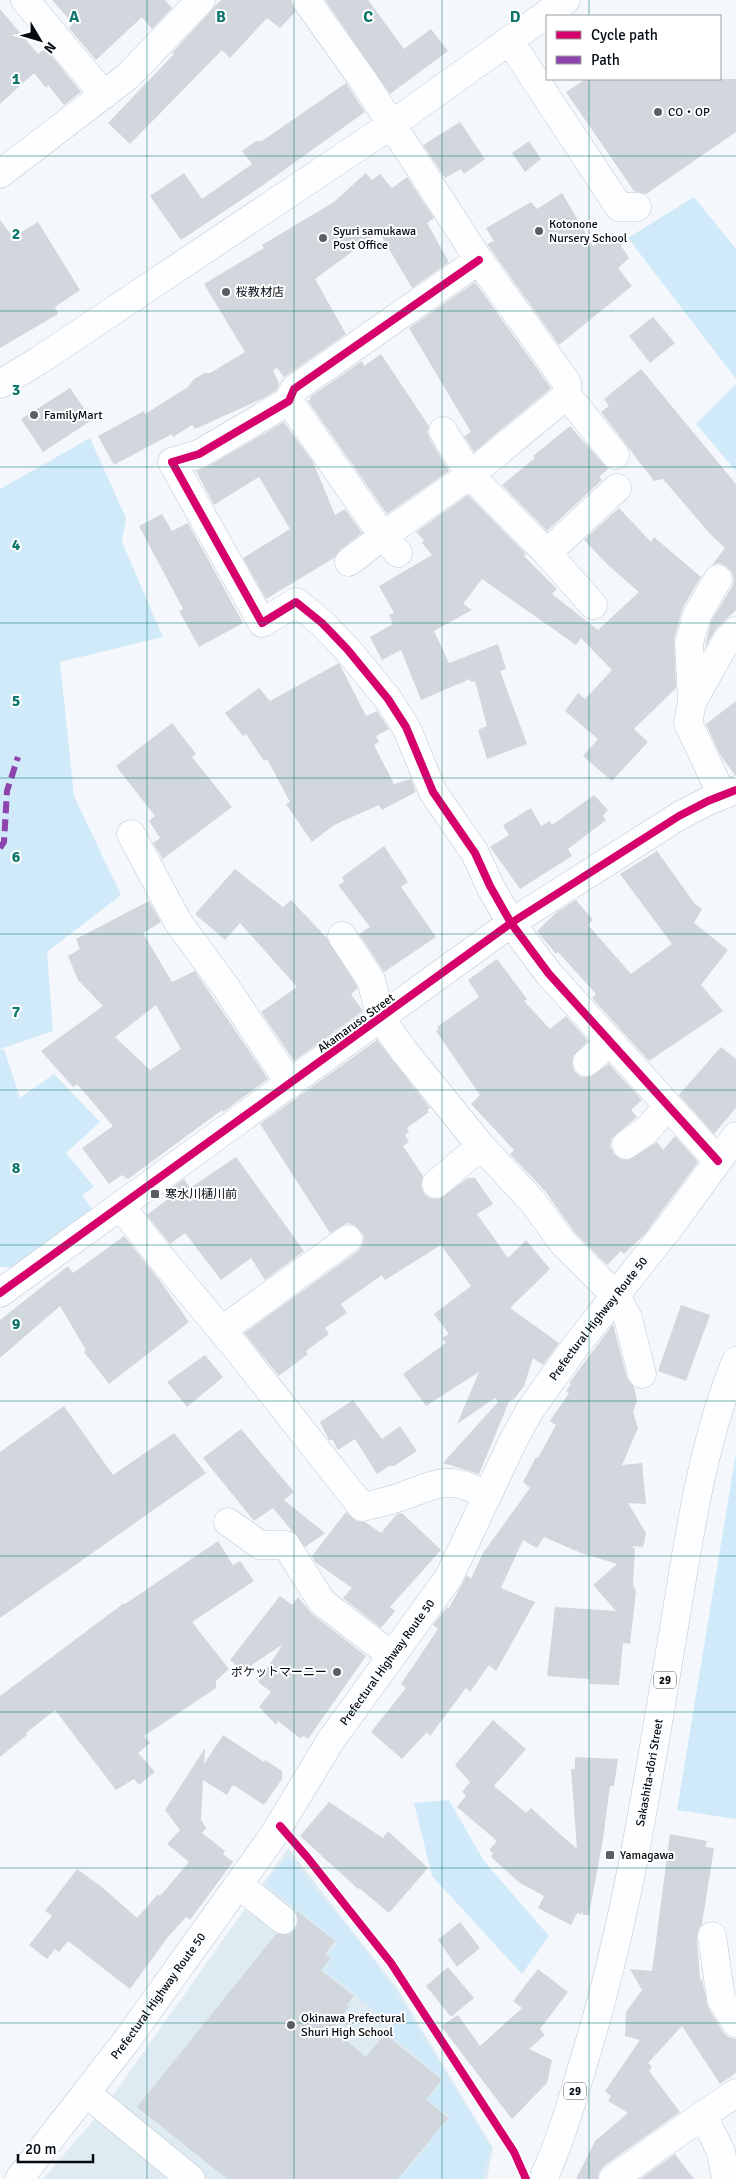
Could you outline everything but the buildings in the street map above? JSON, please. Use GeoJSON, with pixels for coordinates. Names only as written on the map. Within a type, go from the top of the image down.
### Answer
{"type":"FeatureCollection","features":[{"type":"Feature","properties":{"kind":"street"},"geometry":{"type":"LineString","coordinates":[[25,0],[104,95]]}},
{"type":"Feature","properties":{"kind":"street"},"geometry":{"type":"LineString","coordinates":[[4,164],[104,95],[128,76],[202,0]]}},
{"type":"Feature","properties":{"kind":"street"},"geometry":{"type":"LineString","coordinates":[[306,0],[363,80],[479,260],[568,383],[567,395],[615,455]]}},
{"type":"Feature","properties":{"kind":"street"},"geometry":{"type":"LineString","coordinates":[[0,384],[38,361],[391,125],[566,0]]}},
{"type":"Feature","properties":{"kind":"street"},"geometry":{"type":"LineString","coordinates":[[510,40],[619,207],[637,207]]}},
{"type":"Feature","properties":{"kind":"street"},"geometry":{"type":"LineString","coordinates":[[479,260],[294,389],[288,401],[200,454],[172,462],[262,623],[296,602],[322,623],[348,649],[388,699],[406,726],[433,792],[475,853],[490,886],[511,924],[549,974],[718,1161]]}},
{"type":"Feature","properties":{"kind":"street"},"geometry":{"type":"LineString","coordinates":[[349,562],[391,545],[470,475],[567,395]]}},
{"type":"Feature","properties":{"kind":"street"},"geometry":{"type":"LineString","coordinates":[[288,401],[391,545]]}},
{"type":"Feature","properties":{"kind":"street"},"geometry":{"type":"LineString","coordinates":[[443,431],[470,475],[547,553],[593,606]]}},
{"type":"Feature","properties":{"kind":"street"},"geometry":{"type":"LineString","coordinates":[[547,553],[617,488]]}},
{"type":"Feature","properties":{"kind":"street"},"geometry":{"type":"LineString","coordinates":[[718,579],[696,615],[689,642],[692,702],[688,723],[729,793]]}},
{"type":"Feature","properties":{"kind":"street"},"geometry":{"type":"LineString","coordinates":[[692,702],[727,640],[736,631]]}},
{"type":"Feature","properties":{"kind":"street","name":"Akamaruso Street"},"geometry":{"type":"LineString","coordinates":[[0,1293],[511,924],[679,816],[729,793]]}},
{"type":"Feature","properties":{"kind":"street"},"geometry":{"type":"LineString","coordinates":[[131,834],[178,922],[227,989],[290,1084]]}},
{"type":"Feature","properties":{"kind":"street"},"geometry":{"type":"LineString","coordinates":[[342,936],[371,980],[381,1019],[437,1094],[481,1146],[533,1202],[563,1242],[616,1296],[628,1318],[642,1374]]}},
{"type":"Feature","properties":{"kind":"street"},"geometry":{"type":"LineString","coordinates":[[587,1062],[611,1042]]}},
{"type":"Feature","properties":{"kind":"street"},"geometry":{"type":"LineString","coordinates":[[626,1145],[647,1130],[668,1106]]}},
{"type":"Feature","properties":{"kind":"street","name":"Prefectural Highway Route 50"},"geometry":{"type":"LineString","coordinates":[[19,2179],[143,2018],[280,1826],[332,1740],[391,1655],[449,1577],[513,1441],[530,1410],[575,1347],[672,1224],[736,1136]]}},
{"type":"Feature","properties":{"kind":"street"},"geometry":{"type":"LineString","coordinates":[[436,1184],[481,1146]]}},
{"type":"Feature","properties":{"kind":"street"},"geometry":{"type":"LineString","coordinates":[[121,1207],[166,1265],[222,1330],[362,1507],[401,1497],[435,1483],[444,1482],[456,1483],[487,1496]]}},
{"type":"Feature","properties":{"kind":"street"},"geometry":{"type":"LineString","coordinates":[[222,1330],[348,1239]]}},
{"type":"Feature","properties":{"kind":"street","name":"Sakashita-dōri Street"},"geometry":{"type":"LineString","coordinates":[[542,2179],[565,2122],[613,1961],[644,1804],[693,1513],[714,1425],[736,1361]]}},
{"type":"Feature","properties":{"kind":"street"},"geometry":{"type":"LineString","coordinates":[[228,1522],[260,1545],[286,1545],[322,1602],[391,1655]]}},
{"type":"Feature","properties":{"kind":"street"},"geometry":{"type":"LineString","coordinates":[[239,1885],[283,1920]]}},
{"type":"Feature","properties":{"kind":"street"},"geometry":{"type":"LineString","coordinates":[[712,1936],[721,1999],[736,2023]]}},
{"type":"Feature","properties":{"kind":"street"},"geometry":{"type":"LineString","coordinates":[[86,2093],[191,2179]]}},
{"type":"Feature","properties":{"kind":"street"},"geometry":{"type":"LineString","coordinates":[[613,2179],[736,2093]]}},
{"type":"Feature","properties":{"kind":"street"},"geometry":{"type":"LineString","coordinates":[[703,2115],[721,2152],[726,2179]]}},
{"type":"Feature","properties":{"kind":"shaded area"},"geometry":{"type":"Polygon","coordinates":[[[694,197],[736,249],[736,379],[628,238],[694,197]]]}},
{"type":"Feature","properties":{"kind":"shaded area"},"geometry":{"type":"Polygon","coordinates":[[[736,384],[736,471],[696,424],[736,384]]]}},
{"type":"Feature","properties":{"kind":"shaded area"},"geometry":{"type":"Polygon","coordinates":[[[90,438],[126,518],[122,542],[163,637],[60,662],[74,796],[121,895],[47,952],[53,1031],[0,1049],[0,489],[90,438]]]}},
{"type":"Feature","properties":{"kind":"shaded area"},"geometry":{"type":"Polygon","coordinates":[[[4,1049],[20,1098],[54,1074],[100,1122],[66,1153],[94,1187],[82,1195],[92,1209],[14,1267],[0,1267],[0,1050],[4,1049]]]}},
{"type":"Feature","properties":{"kind":"shaded area"},"geometry":{"type":"Polygon","coordinates":[[[736,1453],[736,1819],[677,1810],[736,1453]]]}},
{"type":"Feature","properties":{"kind":"shaded area"},"geometry":{"type":"Polygon","coordinates":[[[449,1800],[484,1861],[549,1936],[522,1974],[432,1876],[414,1803],[449,1800]]]}},
{"type":"Feature","properties":{"kind":"shaded area","name":"Okinawa Prefectural Shuri High School"},"geometry":{"type":"Polygon","coordinates":[[[288,1848],[397,1988],[493,2148],[487,2179],[43,2179],[104,2108],[288,1848]]]}},
{"type":"Feature","properties":{"kind":"shaded area"},"geometry":{"type":"Polygon","coordinates":[[[288,1856],[351,1931],[395,1990],[491,2147],[483,2179],[400,2179],[450,2117],[428,2099],[444,2079],[386,2032],[392,2024],[324,1970],[333,1959],[328,1955],[338,1942],[265,1884],[288,1856]]]}},
{"type":"Feature","properties":{"kind":"marked path"},"geometry":{"type":"LineString","coordinates":[[0,848],[4,842],[7,791],[18,757]]}},
{"type":"Feature","properties":{"kind":"cycle path"},"geometry":{"type":"LineString","coordinates":[[479,260],[294,389],[289,401],[199,454],[172,462],[262,623],[296,602],[322,623],[347,649],[388,699],[406,727],[433,792],[475,853],[490,886],[511,923],[549,974],[718,1161]]}},
{"type":"Feature","properties":{"kind":"cycle path"},"geometry":{"type":"LineString","coordinates":[[0,1293],[511,923],[679,816],[708,801],[736,790]]}},
{"type":"Feature","properties":{"kind":"cycle path"},"geometry":{"type":"LineString","coordinates":[[280,1826],[391,1963],[514,2152],[526,2179]]}},
{"type":"Feature","properties":{"kind":"place","name":"CO・OP"},"geometry":{"type":"Point","coordinates":[658,112]}},
{"type":"Feature","properties":{"kind":"place","name":"Kotonone Nursery School"},"geometry":{"type":"Point","coordinates":[539,231]}},
{"type":"Feature","properties":{"kind":"place","name":"Syuri samukawa Post Office"},"geometry":{"type":"Point","coordinates":[323,238]}},
{"type":"Feature","properties":{"kind":"place","name":"桜教材店"},"geometry":{"type":"Point","coordinates":[226,292]}},
{"type":"Feature","properties":{"kind":"place","name":"FamilyMart"},"geometry":{"type":"Point","coordinates":[34,415]}},
{"type":"Feature","properties":{"kind":"place","name":"寒水川樋川前"},"geometry":{"type":"Point","coordinates":[155,1194]}},
{"type":"Feature","properties":{"kind":"place","name":"ポケットマーニー"},"geometry":{"type":"Point","coordinates":[337,1672]}},
{"type":"Feature","properties":{"kind":"place","name":"Yamagawa"},"geometry":{"type":"Point","coordinates":[610,1855]}},
{"type":"Feature","properties":{"kind":"place","name":"Okinawa Prefectural Shuri High School"},"geometry":{"type":"Point","coordinates":[291,2025]}}]}
